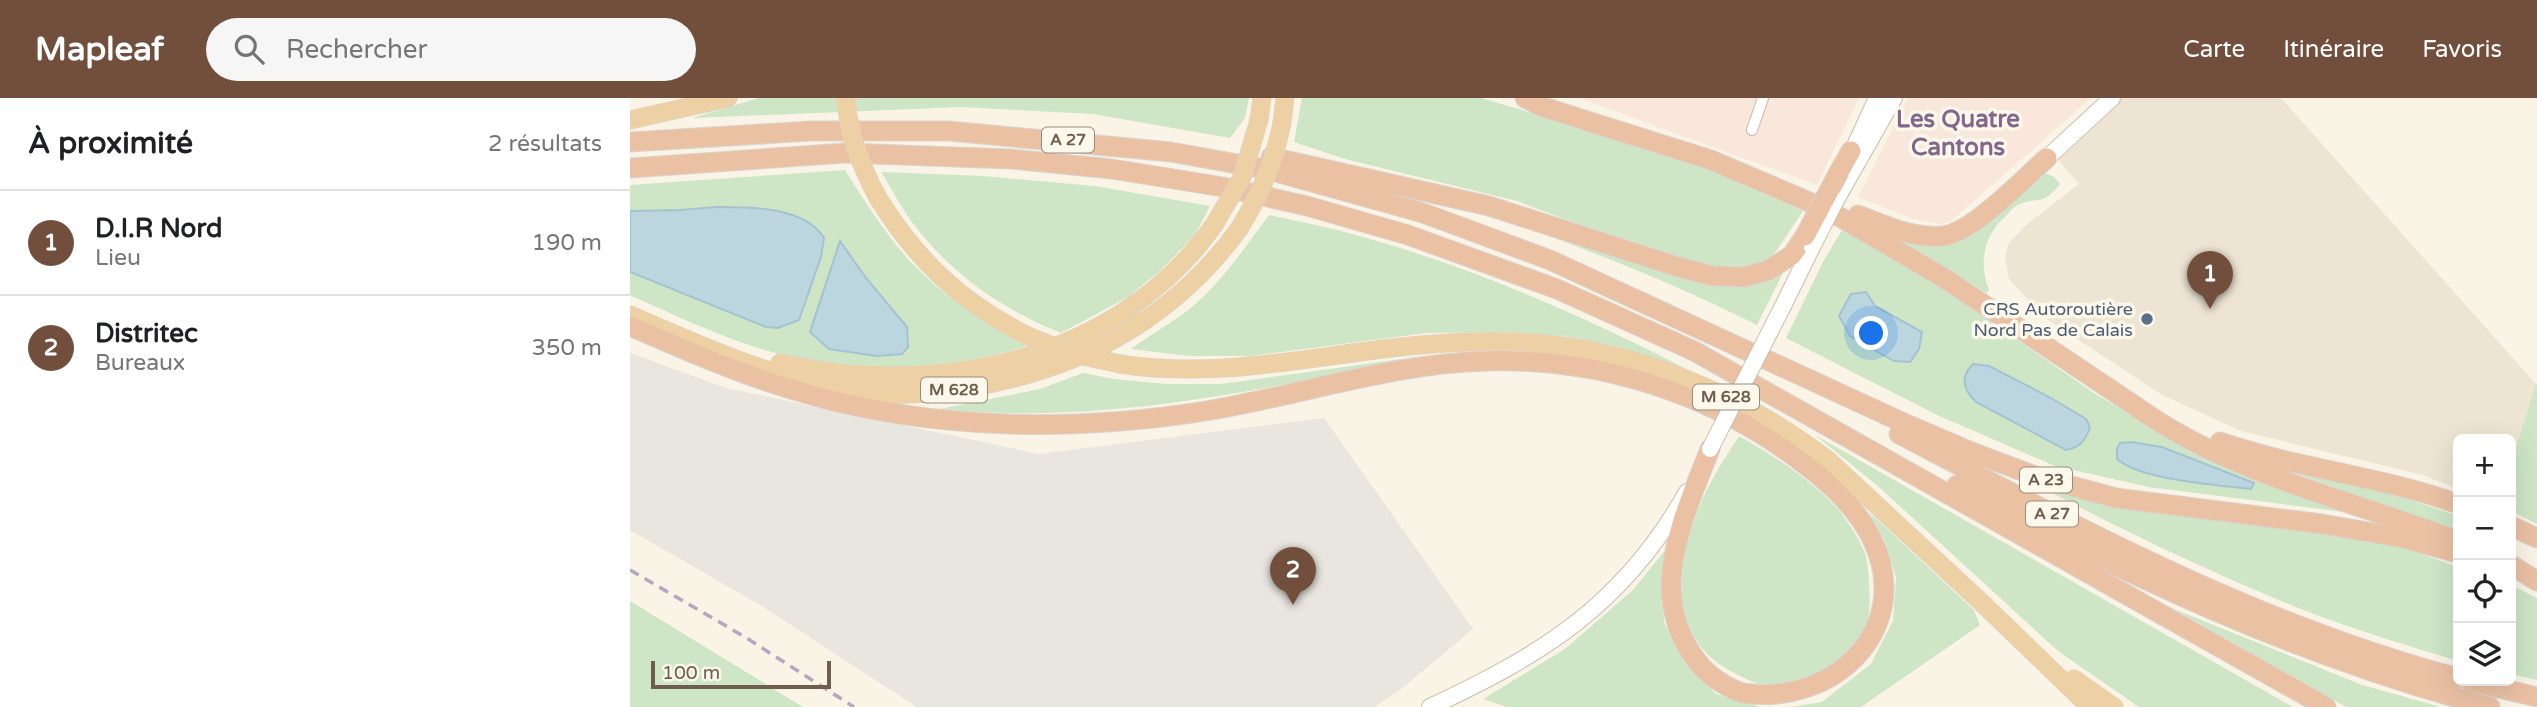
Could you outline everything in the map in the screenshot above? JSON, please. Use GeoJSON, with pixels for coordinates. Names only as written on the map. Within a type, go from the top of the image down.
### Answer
{"type":"FeatureCollection","features":[{"type":"Feature","properties":{"kind":"highway"},"geometry":{"type":"LineString","coordinates":[[630,120],[728,98]]}},
{"type":"Feature","properties":{"kind":"highway","name":"M 628"},"geometry":{"type":"LineString","coordinates":[[846,98],[852,136],[860,159],[878,198],[910,246],[941,277],[992,316],[1028,337],[1073,354],[1153,369],[1207,371],[1246,368],[1419,345],[1487,341],[1548,344],[1651,366],[1717,392],[1802,440],[1857,486],[2090,707]]}},
{"type":"Feature","properties":{"kind":"highway","name":"M 628"},"geometry":{"type":"LineString","coordinates":[[630,306],[717,342],[797,367],[871,376],[900,376],[965,371],[1027,358],[1062,345],[1109,321],[1165,280],[1190,256],[1214,225],[1242,177],[1259,120],[1262,98]]}},
{"type":"Feature","properties":{"kind":"highway","name":"M 628"},"geometry":{"type":"LineString","coordinates":[[630,315],[724,355],[803,381],[868,393],[946,391],[1026,375],[1100,349],[1168,305],[1220,256],[1239,229],[1264,184],[1277,148],[1285,98]]}},
{"type":"Feature","properties":{"kind":"highway"},"geometry":{"type":"LineString","coordinates":[[1515,98],[1681,149],[1753,167],[1869,219],[1896,229],[1929,236],[1951,234],[1964,229],[2048,158]]}},
{"type":"Feature","properties":{"kind":"highway"},"geometry":{"type":"LineString","coordinates":[[1525,98],[1543,107]]}},
{"type":"Feature","properties":{"kind":"highway"},"geometry":{"type":"LineString","coordinates":[[949,131],[999,127],[1070,130],[1181,142],[1252,154],[1479,203],[1713,276],[1751,276],[1772,269],[1809,241],[1845,173],[1851,151]]}},
{"type":"Feature","properties":{"kind":"highway","name":"A 27"},"geometry":{"type":"LineString","coordinates":[[630,142],[811,131],[949,131],[1204,156],[1265,169],[1423,213],[1494,237],[1663,310],[2034,505],[2169,572],[2322,635],[2453,676]]}},
{"type":"Feature","properties":{"kind":"highway"},"geometry":{"type":"LineString","coordinates":[[1681,149],[1778,187],[1869,232],[1960,288],[2181,435],[2232,459],[2453,539]]}},
{"type":"Feature","properties":{"kind":"highway","name":"A 27"},"geometry":{"type":"LineString","coordinates":[[630,168],[845,153],[1059,163],[1196,183],[1294,203],[1428,241],[1570,295],[1715,359],[1977,496],[2192,603],[2321,655],[2411,685],[2490,707]]}},
{"type":"Feature","properties":{"kind":"highway","name":"A 23"},"geometry":{"type":"LineString","coordinates":[[1663,310],[1906,424],[1999,463],[2065,485],[2116,498],[2322,524],[2403,538],[2453,551]]}},
{"type":"Feature","properties":{"kind":"highway"},"geometry":{"type":"LineString","coordinates":[[630,326],[747,375],[806,394],[912,416],[1011,424],[1087,423],[1158,417],[1223,408],[1415,369],[1473,361],[1540,362],[1635,379],[1707,405],[1761,434],[1826,482],[1865,526],[1874,541],[1884,575],[1885,592],[1880,627],[1864,657],[1823,690],[1778,699],[1746,694],[1724,686],[1711,676],[1684,643],[1673,612],[1671,581],[1686,511],[1710,449]]}},
{"type":"Feature","properties":{"kind":"highway"},"geometry":{"type":"LineString","coordinates":[[1694,351],[2326,707]]}},
{"type":"Feature","properties":{"kind":"highway"},"geometry":{"type":"LineString","coordinates":[[2133,403],[2174,425],[2241,449],[2418,491],[2453,502]]}},
{"type":"Feature","properties":{"kind":"highway"},"geometry":{"type":"LineString","coordinates":[[2516,528],[2537,538]]}},
{"type":"Feature","properties":{"kind":"highway"},"geometry":{"type":"LineString","coordinates":[[2516,570],[2537,581]]}},
{"type":"Feature","properties":{"kind":"highway","name":"M 628"},"geometry":{"type":"LineString","coordinates":[[1982,603],[2077,681],[2114,707]]}},
{"type":"Feature","properties":{"kind":"highway"},"geometry":{"type":"LineString","coordinates":[[2491,686],[2537,697]]}},
{"type":"Feature","properties":{"kind":"main road"},"geometry":{"type":"LineString","coordinates":[[1851,151],[1877,98]]}},
{"type":"Feature","properties":{"kind":"main road"},"geometry":{"type":"LineString","coordinates":[[1430,707],[1534,653],[1594,609],[1628,575],[1664,529],[1710,449],[1782,308],[1809,241],[1836,200],[1845,173],[1894,98]]}},
{"type":"Feature","properties":{"kind":"main road"},"geometry":{"type":"LineString","coordinates":[[2048,158],[2112,98]]}},
{"type":"Feature","properties":{"kind":"street"},"geometry":{"type":"LineString","coordinates":[[1752,130],[1763,98]]}},
{"type":"Feature","properties":{"kind":"shaded area"},"geometry":{"type":"Polygon","coordinates":[[[1579,98],[1859,98],[1817,185],[1579,98]]]}},
{"type":"Feature","properties":{"kind":"shaded area"},"geometry":{"type":"Polygon","coordinates":[[[1908,98],[2091,98],[1950,222],[1940,224],[1913,219],[1858,197],[1908,98]]]}},
{"type":"Feature","properties":{"kind":"shaded area"},"geometry":{"type":"Polygon","coordinates":[[[2119,98],[2281,98],[2536,384],[2516,446],[2516,434],[2453,434],[2453,487],[2423,475],[2241,431],[2162,395],[2044,317],[2009,279],[2005,257],[2009,243],[2025,226],[2079,184],[2053,154],[2119,98]]]}},
{"type":"Feature","properties":{"kind":"shaded area"},"geometry":{"type":"Polygon","coordinates":[[[630,353],[726,388],[1039,454],[1324,418],[1473,629],[1400,690],[1374,707],[917,707],[760,605],[630,530],[630,353]]]}},
{"type":"Feature","properties":{"kind":"green space"},"geometry":{"type":"Polygon","coordinates":[[[759,98],[1249,98],[1245,118],[1230,138],[1093,114],[961,107],[692,118],[759,98]]]}},
{"type":"Feature","properties":{"kind":"green space"},"geometry":{"type":"Polygon","coordinates":[[[1302,98],[1481,98],[1599,133],[1714,172],[1803,211],[1766,266],[1729,270],[1700,264],[1623,241],[1517,201],[1345,159],[1294,142],[1302,98]]]}},
{"type":"Feature","properties":{"kind":"green space"},"geometry":{"type":"Polygon","coordinates":[[[845,170],[891,238],[921,272],[963,307],[1026,346],[959,362],[926,366],[825,363],[758,348],[630,295],[630,185],[845,170]]]}},
{"type":"Feature","properties":{"kind":"green space"},"geometry":{"type":"Polygon","coordinates":[[[881,172],[983,176],[1095,186],[1210,206],[1195,235],[1161,270],[1128,297],[1061,333],[999,302],[946,261],[915,226],[881,172]]]}},
{"type":"Feature","properties":{"kind":"green space"},"geometry":{"type":"Polygon","coordinates":[[[2043,173],[2053,176],[2060,184],[2044,199],[2015,207],[1988,241],[1984,260],[1989,290],[1986,293],[1892,235],[1941,241],[2043,173]]]}},
{"type":"Feature","properties":{"kind":"green space"},"geometry":{"type":"Polygon","coordinates":[[[1476,209],[1668,273],[1719,287],[1761,283],[1783,273],[1757,325],[1653,277],[1476,209]]]}},
{"type":"Feature","properties":{"kind":"green space"},"geometry":{"type":"Polygon","coordinates":[[[1269,215],[1386,244],[1474,274],[1561,309],[1687,369],[1620,348],[1565,336],[1503,332],[1426,333],[1250,356],[1189,356],[1131,349],[1195,305],[1229,268],[1269,215]]]}},
{"type":"Feature","properties":{"kind":"green space"},"geometry":{"type":"Polygon","coordinates":[[[1842,230],[1935,283],[2094,393],[2178,443],[2359,514],[2149,487],[2055,466],[1937,415],[1786,338],[1824,260],[1842,230]]]}},
{"type":"Feature","properties":{"kind":"green space"},"geometry":{"type":"Polygon","coordinates":[[[1430,355],[1248,391],[1125,408],[1002,413],[940,409],[1040,389],[1083,373],[1166,384],[1221,384],[1430,355]]]}},
{"type":"Feature","properties":{"kind":"green space"},"geometry":{"type":"Polygon","coordinates":[[[2536,384],[2537,524],[2516,514],[2516,446],[2536,384]]]}},
{"type":"Feature","properties":{"kind":"green space"},"geometry":{"type":"Polygon","coordinates":[[[1815,435],[2293,707],[2139,707],[2058,651],[1879,487],[1815,435]]]}},
{"type":"Feature","properties":{"kind":"green space"},"geometry":{"type":"Polygon","coordinates":[[[1739,436],[1791,468],[1826,497],[1852,530],[1867,560],[1869,605],[1864,634],[1832,667],[1805,681],[1784,686],[1762,685],[1748,680],[1710,656],[1696,640],[1682,601],[1684,558],[1696,515],[1710,484],[1739,436]]]}},
{"type":"Feature","properties":{"kind":"green space"},"geometry":{"type":"Polygon","coordinates":[[[2281,468],[2402,497],[2453,514],[2453,531],[2281,468]]]}},
{"type":"Feature","properties":{"kind":"green space"},"geometry":{"type":"Polygon","coordinates":[[[2026,479],[2348,535],[2402,547],[2453,565],[2453,659],[2301,609],[2162,548],[2026,479]]]}},
{"type":"Feature","properties":{"kind":"green space"},"geometry":{"type":"Polygon","coordinates":[[[1869,512],[1974,610],[1980,625],[1861,707],[1791,707],[1822,702],[1871,664],[1893,621],[1896,577],[1884,539],[1869,512]]]}},
{"type":"Feature","properties":{"kind":"green space"},"geometry":{"type":"Polygon","coordinates":[[[1666,549],[1662,579],[1664,622],[1684,662],[1716,694],[1761,707],[1507,707],[1483,699],[1565,649],[1633,590],[1666,549]]]}},
{"type":"Feature","properties":{"kind":"green space"},"geometry":{"type":"Polygon","coordinates":[[[2516,588],[2537,598],[2537,680],[2516,675],[2516,588]]]}},
{"type":"Feature","properties":{"kind":"green space"},"geometry":{"type":"Polygon","coordinates":[[[630,601],[803,707],[630,707],[630,601]]]}},
{"type":"Feature","properties":{"kind":"green space"},"geometry":{"type":"Polygon","coordinates":[[[2174,609],[2362,685],[2441,707],[2346,707],[2174,609]]]}},
{"type":"Feature","properties":{"kind":"water"},"geometry":{"type":"Polygon","coordinates":[[[759,208],[790,214],[815,227],[824,238],[821,257],[799,320],[778,328],[766,327],[630,272],[630,211],[759,208]]]}},
{"type":"Feature","properties":{"kind":"water"},"geometry":{"type":"Polygon","coordinates":[[[840,241],[866,278],[907,327],[908,347],[902,354],[877,356],[829,349],[810,332],[840,241]]]}},
{"type":"Feature","properties":{"kind":"water"},"geometry":{"type":"Polygon","coordinates":[[[1866,292],[1875,306],[1922,332],[1919,349],[1910,362],[1894,361],[1850,336],[1839,316],[1851,294],[1866,292]]]}},
{"type":"Feature","properties":{"kind":"water"},"geometry":{"type":"Polygon","coordinates":[[[1973,364],[1989,366],[2086,419],[2090,427],[2084,440],[2066,450],[1976,402],[1968,393],[1965,384],[1966,374],[1973,364]]]}},
{"type":"Feature","properties":{"kind":"water"},"geometry":{"type":"Polygon","coordinates":[[[2120,443],[2162,447],[2254,483],[2251,489],[2161,477],[2143,472],[2117,459],[2120,443]]]}},
{"type":"Feature","properties":{"kind":"railway"},"geometry":{"type":"LineString","coordinates":[[630,570],[745,637],[854,707]]}},
{"type":"Feature","properties":{"kind":"place","name":"D.I.R Nord"},"geometry":{"type":"Point","coordinates":[2210,309]}},
{"type":"Feature","properties":{"kind":"place","name":"CRS Autoroutière Nord Pas de Calais"},"geometry":{"type":"Point","coordinates":[2147,319]}},
{"type":"Feature","properties":{"kind":"place","name":"Distritec"},"geometry":{"type":"Point","coordinates":[1293,605]}},
{"type":"Feature","properties":{"kind":"district","name":"Les Quatre Cantons"},"geometry":{"type":"Point","coordinates":[1958,133]}}]}
